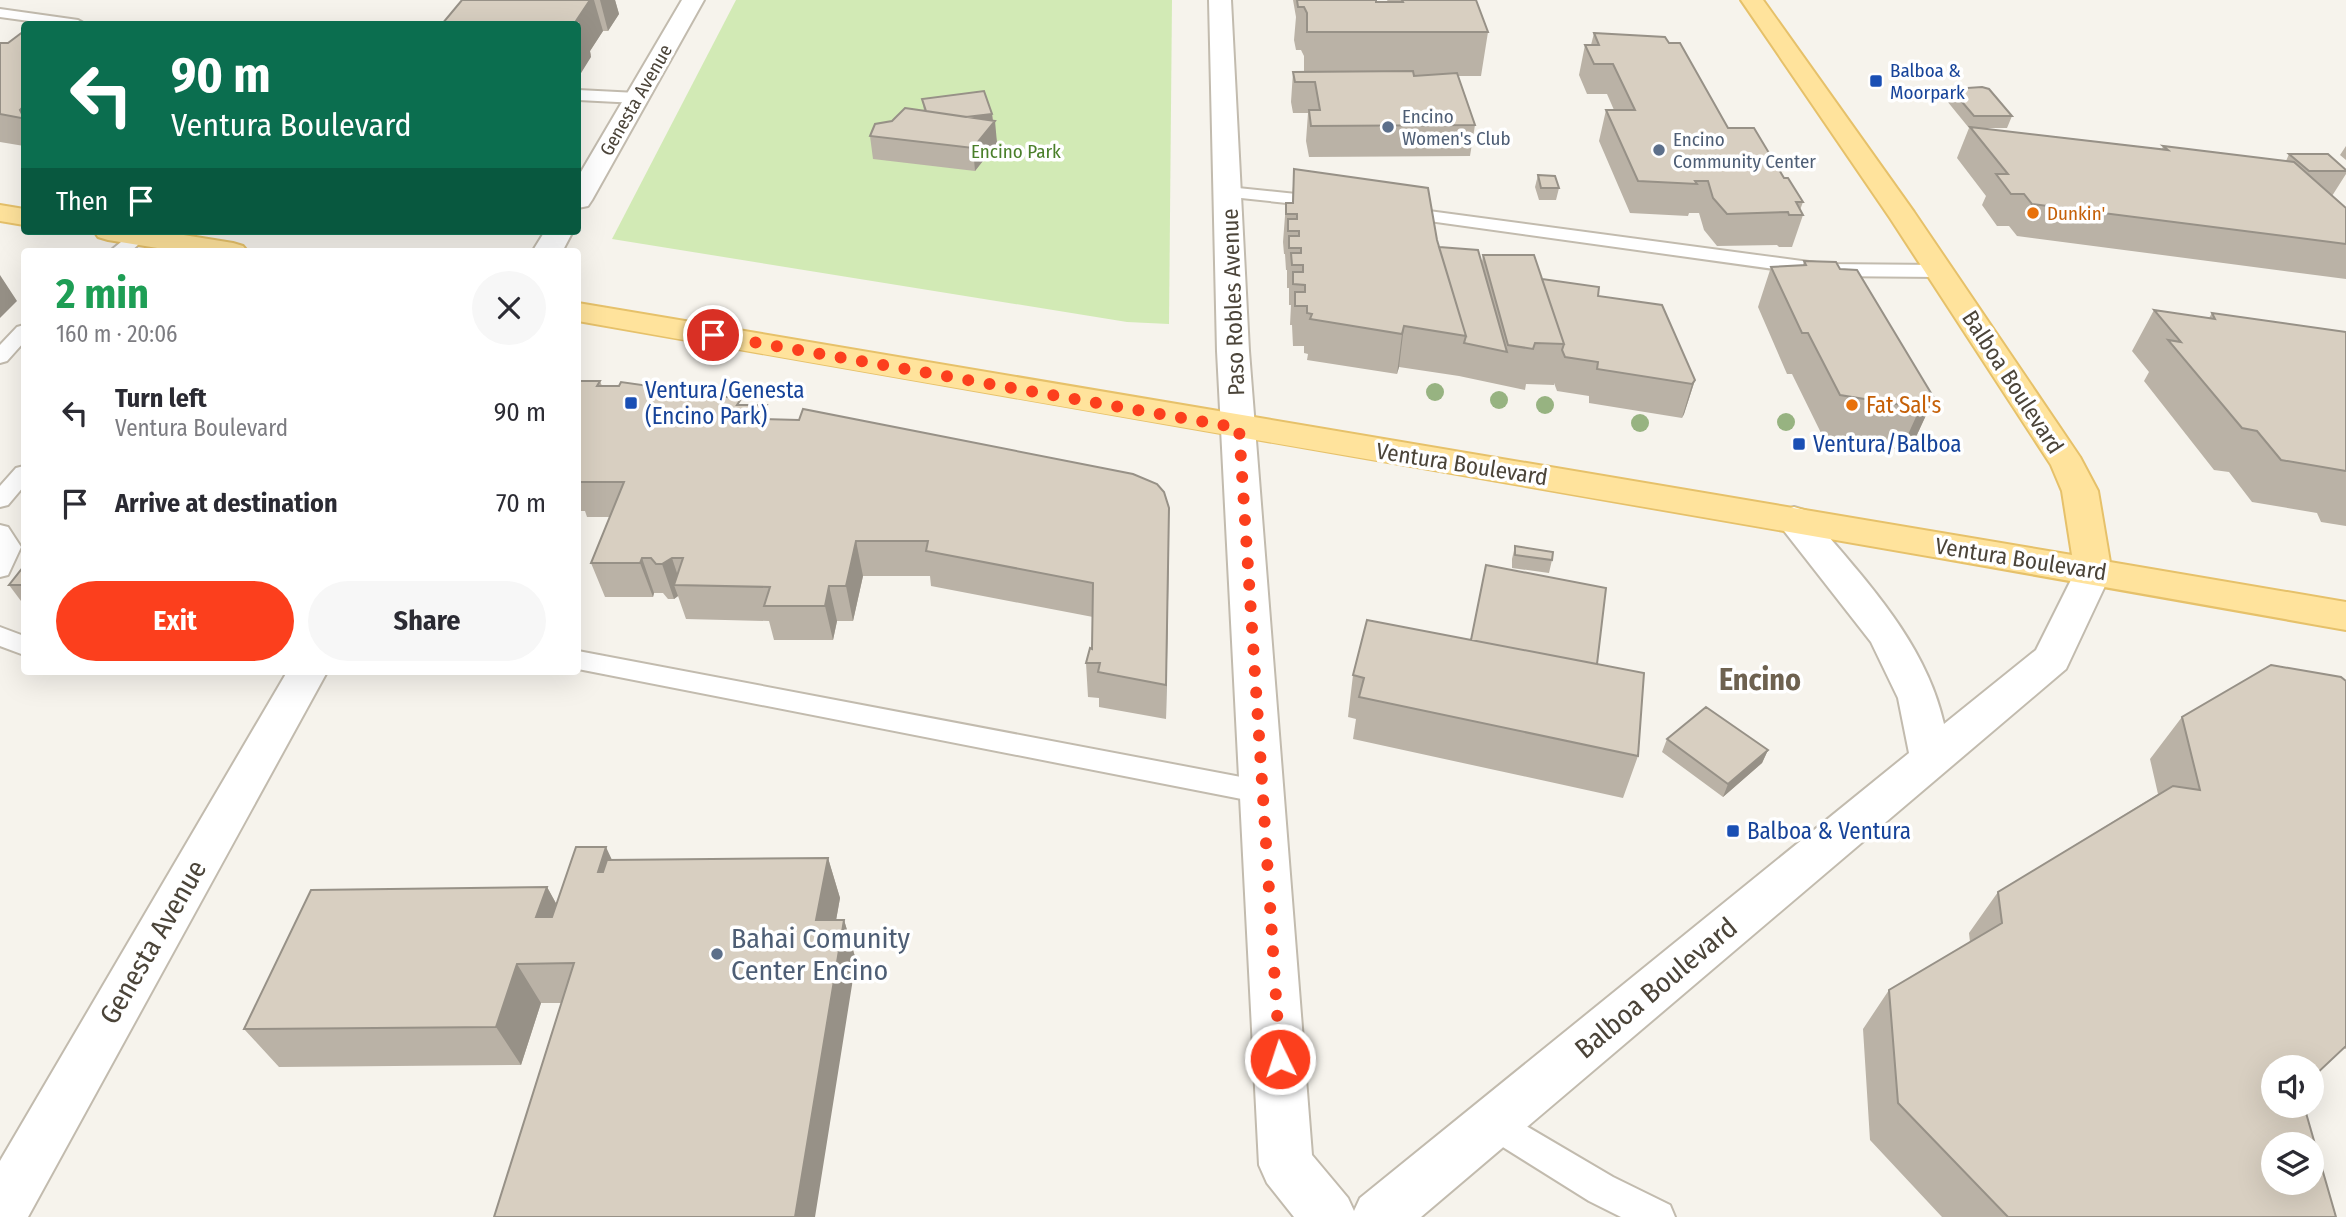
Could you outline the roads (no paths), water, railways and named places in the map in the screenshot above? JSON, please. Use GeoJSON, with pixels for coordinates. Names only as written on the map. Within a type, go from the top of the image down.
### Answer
{"type":"FeatureCollection","features":[{"type":"Feature","properties":{"kind":"main road","name":"Balboa Boulevard"},"geometry":{"type":"LineString","coordinates":[[1752,0],[1940,271],[2068,465],[2080,491],[2093,571]]}},
{"type":"Feature","properties":{"kind":"main road"},"geometry":{"type":"LineString","coordinates":[[0,213],[21,216]]}},
{"type":"Feature","properties":{"kind":"main road"},"geometry":{"type":"LineString","coordinates":[[128,244],[180,248]]}},
{"type":"Feature","properties":{"kind":"main road","name":"Ventura Boulevard"},"geometry":{"type":"LineString","coordinates":[[581,313],[1239,428],[1794,519],[2346,616]]}},
{"type":"Feature","properties":{"kind":"street","name":"Genesta Avenue"},"geometry":{"type":"LineString","coordinates":[[581,195],[693,0]]}},
{"type":"Feature","properties":{"kind":"street","name":"Paso Robles Avenue"},"geometry":{"type":"LineString","coordinates":[[1220,0],[1233,351],[1286,1166],[1329,1217]]}},
{"type":"Feature","properties":{"kind":"street"},"geometry":{"type":"LineString","coordinates":[[1794,519],[1888,635],[1918,698],[1931,759]]}},
{"type":"Feature","properties":{"kind":"street","name":"Balboa Boulevard"},"geometry":{"type":"LineString","coordinates":[[1379,1217],[2052,659],[2093,571]]}},
{"type":"Feature","properties":{"kind":"street","name":"Genesta Avenue"},"geometry":{"type":"LineString","coordinates":[[0,1213],[305,675]]}},
{"type":"Feature","properties":{"kind":"lane"},"geometry":{"type":"LineString","coordinates":[[0,13],[57,21]]}},
{"type":"Feature","properties":{"kind":"lane"},"geometry":{"type":"LineString","coordinates":[[581,95],[637,98]]}},
{"type":"Feature","properties":{"kind":"lane"},"geometry":{"type":"LineString","coordinates":[[1228,192],[1274,194],[1343,204]]}},
{"type":"Feature","properties":{"kind":"lane"},"geometry":{"type":"LineString","coordinates":[[1385,210],[1824,270],[1940,271]]}},
{"type":"Feature","properties":{"kind":"lane"},"geometry":{"type":"LineString","coordinates":[[0,500],[21,476]]}},
{"type":"Feature","properties":{"kind":"lane"},"geometry":{"type":"LineString","coordinates":[[0,533],[9,547],[0,569]]}},
{"type":"Feature","properties":{"kind":"lane"},"geometry":{"type":"LineString","coordinates":[[0,636],[21,645]]}},
{"type":"Feature","properties":{"kind":"lane"},"geometry":{"type":"LineString","coordinates":[[581,661],[1262,792]]}},
{"type":"Feature","properties":{"kind":"lane"},"geometry":{"type":"LineString","coordinates":[[1494,1123],[1601,1189],[1658,1217]]}},
{"type":"Feature","properties":{"kind":"place","name":"Balboa & Moorpark"},"geometry":{"type":"Point","coordinates":[1876,81]}},
{"type":"Feature","properties":{"kind":"place","name":"Encino Women's Club"},"geometry":{"type":"Point","coordinates":[1388,127]}},
{"type":"Feature","properties":{"kind":"place","name":"Encino Community Center"},"geometry":{"type":"Point","coordinates":[1659,150]}},
{"type":"Feature","properties":{"kind":"place","name":"Dunkin'"},"geometry":{"type":"Point","coordinates":[2033,213]}},
{"type":"Feature","properties":{"kind":"place","name":"Ventura/Genesta (Encino Park)"},"geometry":{"type":"Point","coordinates":[631,403]}},
{"type":"Feature","properties":{"kind":"place","name":"Fat Sal's"},"geometry":{"type":"Point","coordinates":[1852,405]}},
{"type":"Feature","properties":{"kind":"place","name":"Ventura/Balboa"},"geometry":{"type":"Point","coordinates":[1799,444]}},
{"type":"Feature","properties":{"kind":"place","name":"Balboa & Ventura"},"geometry":{"type":"Point","coordinates":[1733,831]}},
{"type":"Feature","properties":{"kind":"place","name":"Bahai Comunity Center Encino"},"geometry":{"type":"Point","coordinates":[717,954]}},
{"type":"Feature","properties":{"kind":"district","name":"Encino"},"geometry":{"type":"Point","coordinates":[1760,680]}},
{"type":"Feature","properties":{"kind":"park label","name":"Encino Park"},"geometry":{"type":"Point","coordinates":[1016,151]}}]}
